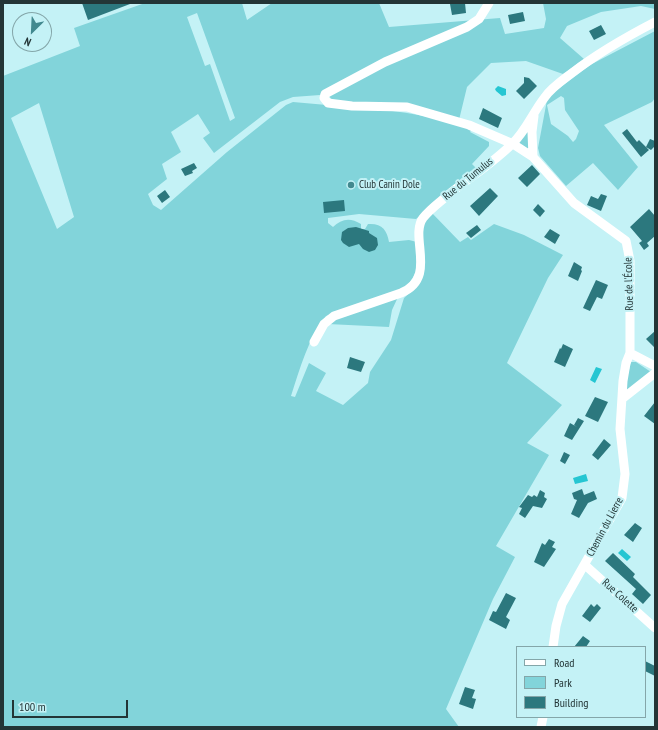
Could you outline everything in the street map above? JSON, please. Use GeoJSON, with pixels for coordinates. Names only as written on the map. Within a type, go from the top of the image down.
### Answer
{"type":"FeatureCollection","features":[{"type":"Feature","properties":{"kind":"street","name":"Rue de l'École"},"geometry":{"type":"LineString","coordinates":[[489,3],[484,14],[474,23],[385,62],[355,79],[335,87],[325,94],[324,98],[328,103],[352,106],[407,107],[469,125],[513,144],[533,156],[574,203],[626,241],[630,261],[630,353]]}},
{"type":"Feature","properties":{"kind":"street","name":"Rue du Tumulus"},"geometry":{"type":"LineString","coordinates":[[314,342],[324,324],[334,316],[401,293],[410,288],[421,265],[422,253],[419,230],[424,217],[437,204],[513,144],[534,116],[544,98],[558,83],[623,38],[655,22]]}},
{"type":"Feature","properties":{"kind":"street"},"geometry":{"type":"LineString","coordinates":[[533,156],[532,132],[534,116]]}},
{"type":"Feature","properties":{"kind":"street"},"geometry":{"type":"LineString","coordinates":[[630,353],[655,366]]}},
{"type":"Feature","properties":{"kind":"street","name":"Chemin du Lierre"},"geometry":{"type":"LineString","coordinates":[[553,646],[556,626],[562,604],[622,498],[625,474],[620,429],[626,363],[630,353]]}},
{"type":"Feature","properties":{"kind":"street"},"geometry":{"type":"LineString","coordinates":[[622,399],[655,373]]}},
{"type":"Feature","properties":{"kind":"street","name":"Rue Colette"},"geometry":{"type":"LineString","coordinates":[[585,564],[655,628]]}},
{"type":"Feature","properties":{"kind":"green space"},"geometry":{"type":"Polygon","coordinates":[[[145,3],[242,3],[247,20],[272,3],[379,3],[389,27],[500,18],[505,34],[544,28],[546,19],[543,3],[655,3],[655,9],[641,6],[601,12],[567,26],[560,38],[584,59],[563,74],[526,61],[491,63],[467,87],[459,120],[402,105],[364,104],[333,101],[325,91],[320,95],[293,97],[280,102],[214,153],[203,138],[210,133],[198,114],[171,132],[181,152],[162,164],[167,179],[148,194],[153,205],[161,210],[227,152],[286,105],[293,102],[383,110],[428,117],[472,129],[470,132],[489,142],[489,146],[472,164],[476,168],[416,219],[359,214],[328,218],[328,223],[333,227],[339,222],[346,220],[353,220],[361,224],[361,229],[365,229],[368,224],[380,226],[387,234],[389,242],[409,240],[417,242],[418,249],[418,262],[415,273],[404,289],[326,316],[309,344],[291,396],[295,397],[309,363],[326,373],[316,391],[343,405],[368,383],[370,372],[391,340],[404,298],[414,289],[423,268],[425,261],[421,238],[422,227],[431,212],[460,242],[468,237],[471,240],[494,224],[524,235],[563,255],[548,278],[507,363],[562,405],[527,443],[549,455],[496,546],[515,557],[493,599],[446,709],[459,727],[3,727],[3,76],[80,46],[74,28],[145,3]],[[197,13],[187,17],[205,66],[210,64],[230,121],[235,118],[197,13]],[[39,103],[11,118],[57,229],[74,217],[39,103]]]}},
{"type":"Feature","properties":{"kind":"green space"},"geometry":{"type":"Polygon","coordinates":[[[655,31],[655,98],[652,102],[604,125],[638,167],[618,190],[593,163],[566,186],[540,156],[538,148],[547,100],[553,93],[590,65],[655,31]],[[561,96],[547,105],[551,124],[568,136],[573,142],[579,131],[565,110],[564,98],[561,96]]]}},
{"type":"Feature","properties":{"kind":"green space"},"geometry":{"type":"Polygon","coordinates":[[[530,127],[530,150],[516,143],[530,127]]]}},
{"type":"Feature","properties":{"kind":"green space"},"geometry":{"type":"Polygon","coordinates":[[[398,297],[392,310],[389,327],[328,324],[335,319],[398,297]]]}},
{"type":"Feature","properties":{"kind":"green space"},"geometry":{"type":"Polygon","coordinates":[[[631,362],[636,362],[651,372],[627,391],[625,387],[631,362]]]}},
{"type":"Feature","properties":{"kind":"shaded area"},"geometry":{"type":"Polygon","coordinates":[[[498,86],[506,89],[506,95],[502,96],[496,91],[495,89],[498,86]]]}},
{"type":"Feature","properties":{"kind":"shaded area"},"geometry":{"type":"Polygon","coordinates":[[[596,367],[602,369],[595,383],[590,380],[596,367]]]}},
{"type":"Feature","properties":{"kind":"shaded area"},"geometry":{"type":"Polygon","coordinates":[[[586,474],[588,481],[575,484],[573,478],[586,474]]]}},
{"type":"Feature","properties":{"kind":"shaded area"},"geometry":{"type":"Polygon","coordinates":[[[622,549],[631,557],[627,561],[618,553],[622,549]]]}},
{"type":"Feature","properties":{"kind":"building"},"geometry":{"type":"Polygon","coordinates":[[[82,3],[130,3],[130,4],[88,20],[82,3]]]}},
{"type":"Feature","properties":{"kind":"building"},"geometry":{"type":"Polygon","coordinates":[[[465,3],[466,13],[452,15],[450,4],[465,3]]]}},
{"type":"Feature","properties":{"kind":"building"},"geometry":{"type":"Polygon","coordinates":[[[523,12],[525,21],[510,24],[508,15],[523,12]]]}},
{"type":"Feature","properties":{"kind":"building"},"geometry":{"type":"Polygon","coordinates":[[[601,25],[606,34],[594,40],[589,31],[601,25]]]}},
{"type":"Feature","properties":{"kind":"building"},"geometry":{"type":"Polygon","coordinates":[[[524,77],[529,78],[537,86],[524,99],[516,91],[524,83],[524,77]]]}},
{"type":"Feature","properties":{"kind":"building"},"geometry":{"type":"Polygon","coordinates":[[[483,108],[502,118],[498,128],[479,119],[483,108]]]}},
{"type":"Feature","properties":{"kind":"building"},"geometry":{"type":"Polygon","coordinates":[[[627,129],[637,142],[639,140],[649,150],[641,157],[622,133],[627,129]]]}},
{"type":"Feature","properties":{"kind":"building"},"geometry":{"type":"Polygon","coordinates":[[[650,139],[655,141],[655,146],[651,150],[646,147],[650,139]]]}},
{"type":"Feature","properties":{"kind":"building"},"geometry":{"type":"Polygon","coordinates":[[[194,163],[197,168],[192,171],[193,173],[185,176],[181,169],[194,163]]]}},
{"type":"Feature","properties":{"kind":"building"},"geometry":{"type":"Polygon","coordinates":[[[532,165],[540,174],[527,187],[518,178],[532,165]]]}},
{"type":"Feature","properties":{"kind":"building"},"geometry":{"type":"Polygon","coordinates":[[[490,188],[498,196],[479,216],[470,206],[490,188]]]}},
{"type":"Feature","properties":{"kind":"building"},"geometry":{"type":"Polygon","coordinates":[[[165,190],[170,197],[162,203],[157,196],[165,190]]]}},
{"type":"Feature","properties":{"kind":"building"},"geometry":{"type":"Polygon","coordinates":[[[601,194],[607,196],[601,211],[587,205],[591,196],[598,199],[601,194]]]}},
{"type":"Feature","properties":{"kind":"building"},"geometry":{"type":"Polygon","coordinates":[[[344,200],[345,211],[324,213],[323,202],[344,200]]]}},
{"type":"Feature","properties":{"kind":"building"},"geometry":{"type":"Polygon","coordinates":[[[538,204],[545,211],[540,217],[533,210],[538,204]]]}},
{"type":"Feature","properties":{"kind":"building"},"geometry":{"type":"Polygon","coordinates":[[[649,209],[655,216],[655,236],[647,243],[649,246],[644,250],[639,243],[642,241],[630,227],[649,209]]]}},
{"type":"Feature","properties":{"kind":"building"},"geometry":{"type":"Polygon","coordinates":[[[477,225],[481,230],[471,238],[466,233],[477,225]]]}},
{"type":"Feature","properties":{"kind":"building"},"geometry":{"type":"Polygon","coordinates":[[[356,227],[369,231],[369,233],[377,238],[378,245],[375,250],[369,252],[363,249],[359,244],[349,247],[343,243],[341,240],[342,232],[348,228],[356,227]]]}},
{"type":"Feature","properties":{"kind":"building"},"geometry":{"type":"Polygon","coordinates":[[[550,229],[560,235],[555,244],[544,237],[550,229]]]}},
{"type":"Feature","properties":{"kind":"building"},"geometry":{"type":"Polygon","coordinates":[[[574,262],[582,267],[578,281],[568,276],[574,262]]]}},
{"type":"Feature","properties":{"kind":"building"},"geometry":{"type":"Polygon","coordinates":[[[596,280],[608,285],[602,299],[597,297],[590,311],[583,308],[596,280]]]}},
{"type":"Feature","properties":{"kind":"building"},"geometry":{"type":"Polygon","coordinates":[[[655,331],[655,348],[646,339],[655,331]]]}},
{"type":"Feature","properties":{"kind":"building"},"geometry":{"type":"Polygon","coordinates":[[[563,344],[573,349],[565,367],[554,362],[563,344]]]}},
{"type":"Feature","properties":{"kind":"building"},"geometry":{"type":"Polygon","coordinates":[[[350,357],[365,362],[361,372],[347,368],[350,357]]]}},
{"type":"Feature","properties":{"kind":"building"},"geometry":{"type":"Polygon","coordinates":[[[595,397],[608,402],[598,422],[585,416],[595,397]]]}},
{"type":"Feature","properties":{"kind":"building"},"geometry":{"type":"Polygon","coordinates":[[[655,402],[655,424],[644,416],[655,402]]]}},
{"type":"Feature","properties":{"kind":"building"},"geometry":{"type":"Polygon","coordinates":[[[578,418],[584,421],[572,440],[564,436],[570,423],[577,427],[574,425],[578,418]]]}},
{"type":"Feature","properties":{"kind":"building"},"geometry":{"type":"Polygon","coordinates":[[[604,439],[611,445],[598,460],[592,455],[604,439]]]}},
{"type":"Feature","properties":{"kind":"building"},"geometry":{"type":"Polygon","coordinates":[[[564,452],[570,455],[565,464],[560,461],[564,452]]]}},
{"type":"Feature","properties":{"kind":"building"},"geometry":{"type":"Polygon","coordinates":[[[582,489],[584,495],[594,491],[597,499],[588,503],[579,518],[571,514],[577,500],[574,499],[572,493],[582,489]]]}},
{"type":"Feature","properties":{"kind":"building"},"geometry":{"type":"Polygon","coordinates":[[[540,490],[545,493],[544,497],[547,499],[542,508],[533,506],[525,518],[519,514],[522,508],[519,507],[528,495],[532,497],[534,495],[537,497],[540,490]]]}},
{"type":"Feature","properties":{"kind":"building"},"geometry":{"type":"Polygon","coordinates":[[[635,523],[642,528],[633,542],[624,535],[635,523]]]}},
{"type":"Feature","properties":{"kind":"building"},"geometry":{"type":"Polygon","coordinates":[[[549,539],[555,542],[552,547],[556,549],[544,567],[534,562],[542,543],[545,545],[549,539]]]}},
{"type":"Feature","properties":{"kind":"building"},"geometry":{"type":"Polygon","coordinates":[[[613,553],[635,574],[633,577],[651,595],[643,604],[632,594],[636,589],[605,561],[613,553]]]}},
{"type":"Feature","properties":{"kind":"building"},"geometry":{"type":"Polygon","coordinates":[[[506,593],[516,598],[506,617],[510,620],[506,629],[489,620],[493,611],[496,612],[506,593]]]}},
{"type":"Feature","properties":{"kind":"building"},"geometry":{"type":"Polygon","coordinates":[[[591,604],[594,607],[597,604],[601,608],[590,622],[582,616],[591,604]]]}},
{"type":"Feature","properties":{"kind":"building"},"geometry":{"type":"Polygon","coordinates":[[[583,636],[590,641],[587,646],[575,646],[583,636]]]}},
{"type":"Feature","properties":{"kind":"building"},"geometry":{"type":"Polygon","coordinates":[[[646,662],[655,666],[655,676],[646,672],[646,662]]]}},
{"type":"Feature","properties":{"kind":"building"},"geometry":{"type":"Polygon","coordinates":[[[465,687],[475,690],[472,698],[476,699],[473,709],[459,704],[465,687]]]}},
{"type":"Feature","properties":{"kind":"place","name":"Club Canin Dole"},"geometry":{"type":"Point","coordinates":[351,185]}}]}
